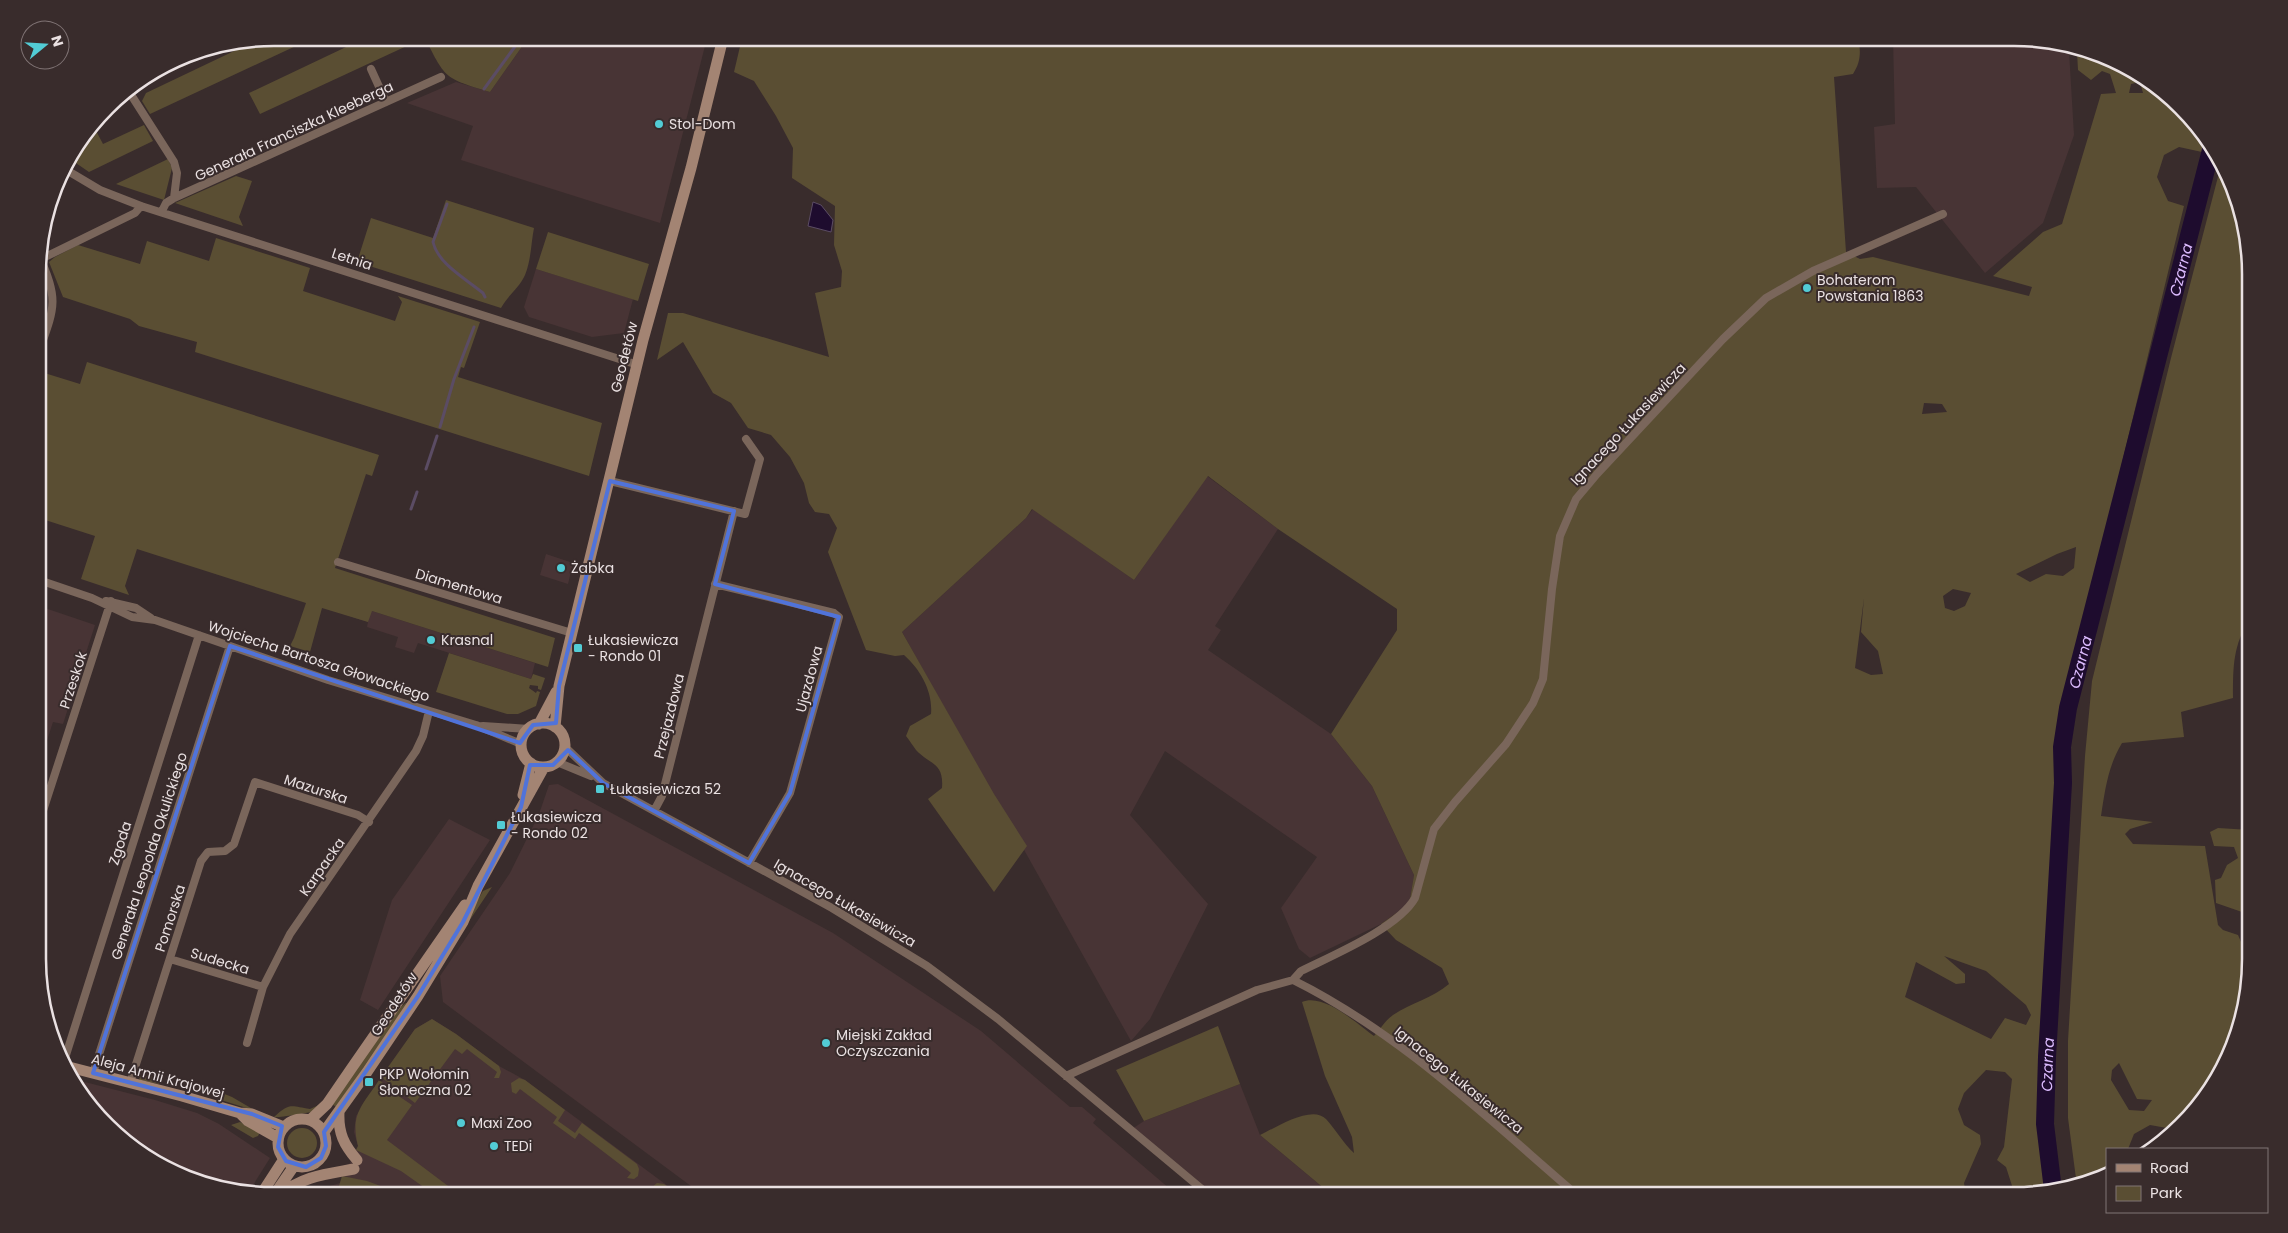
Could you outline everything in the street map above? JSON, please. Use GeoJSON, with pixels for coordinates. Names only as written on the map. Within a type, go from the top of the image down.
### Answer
{"type":"FeatureCollection","features":[{"type":"Feature","properties":{"kind":"main road","name":"Geodetów"},"geometry":{"type":"LineString","coordinates":[[555,727],[559,686],[638,365],[691,168],[721,46]]}},
{"type":"Feature","properties":{"kind":"main road","name":"Geodetów"},"geometry":{"type":"LineString","coordinates":[[534,726],[559,686]]}},
{"type":"Feature","properties":{"kind":"main road"},"geometry":{"type":"LineString","coordinates":[[534,726],[555,727],[563,736],[565,747],[558,762],[544,767],[531,764],[523,755],[521,744],[534,726]]}},
{"type":"Feature","properties":{"kind":"main road","name":"Geodetów"},"geometry":{"type":"LineString","coordinates":[[521,807],[531,764]]}},
{"type":"Feature","properties":{"kind":"main road","name":"Geodetów"},"geometry":{"type":"LineString","coordinates":[[324,1132],[418,996],[463,922],[478,886],[544,767]]}},
{"type":"Feature","properties":{"kind":"main road","name":"Geodetów"},"geometry":{"type":"LineString","coordinates":[[310,1120],[327,1104],[478,886]]}},
{"type":"Feature","properties":{"kind":"main road","name":"Aleja Armii Krajowej"},"geometry":{"type":"LineString","coordinates":[[75,1068],[240,1114],[252,1114],[284,1127]]}},
{"type":"Feature","properties":{"kind":"main road"},"geometry":{"type":"LineString","coordinates":[[290,1187],[310,1177],[356,1164],[341,1136],[339,1112]]}},
{"type":"Feature","properties":{"kind":"main road","name":"Aleja Armii Krajowej"},"geometry":{"type":"LineString","coordinates":[[240,1114],[248,1121],[278,1138]]}},
{"type":"Feature","properties":{"kind":"main road"},"geometry":{"type":"LineString","coordinates":[[298,1119],[310,1120],[324,1132],[326,1146],[320,1158],[306,1167],[294,1166],[284,1158],[278,1147],[278,1138],[284,1127],[298,1119]]}},
{"type":"Feature","properties":{"kind":"main road"},"geometry":{"type":"LineString","coordinates":[[266,1186],[284,1158]]}},
{"type":"Feature","properties":{"kind":"main road"},"geometry":{"type":"LineString","coordinates":[[279,1187],[294,1166]]}},
{"type":"Feature","properties":{"kind":"street"},"geometry":{"type":"LineString","coordinates":[[371,69],[386,102]]}},
{"type":"Feature","properties":{"kind":"street","name":"Generała Franciszka Kleeberga"},"geometry":{"type":"LineString","coordinates":[[162,211],[166,203],[174,198],[441,77]]}},
{"type":"Feature","properties":{"kind":"street"},"geometry":{"type":"LineString","coordinates":[[132,96],[174,162],[177,173],[174,198]]}},
{"type":"Feature","properties":{"kind":"street","name":"Letnia"},"geometry":{"type":"LineString","coordinates":[[70,172],[93,186],[141,206],[162,211],[638,365]]}},
{"type":"Feature","properties":{"kind":"street"},"geometry":{"type":"LineString","coordinates":[[47,255],[135,214],[141,206]]}},
{"type":"Feature","properties":{"kind":"street","name":"Ignacego Łukasiewicza"},"geometry":{"type":"LineString","coordinates":[[1066,1076],[1257,990],[1293,980],[1301,972],[1386,926],[1411,906],[1415,898],[1434,829],[1506,744],[1533,702],[1543,678],[1552,589],[1560,536],[1576,499],[1723,339],[1766,298],[1813,272],[1943,214]]}},
{"type":"Feature","properties":{"kind":"street"},"geometry":{"type":"LineString","coordinates":[[46,270],[54,300],[46,331]]}},
{"type":"Feature","properties":{"kind":"street"},"geometry":{"type":"LineString","coordinates":[[610,481],[745,514],[760,459],[746,439]]}},
{"type":"Feature","properties":{"kind":"street","name":"Przejazdowa"},"geometry":{"type":"LineString","coordinates":[[654,810],[662,796],[734,511]]}},
{"type":"Feature","properties":{"kind":"street","name":"Diamentowa"},"geometry":{"type":"LineString","coordinates":[[338,562],[572,633]]}},
{"type":"Feature","properties":{"kind":"street","name":"Wojciecha Bartosza Głowackiego"},"geometry":{"type":"LineString","coordinates":[[46,582],[110,604],[132,617],[154,620],[328,680],[476,725],[521,744]]}},
{"type":"Feature","properties":{"kind":"street","name":"Ujazdowa"},"geometry":{"type":"LineString","coordinates":[[715,584],[834,613],[838,617],[790,793],[749,863]]}},
{"type":"Feature","properties":{"kind":"street","name":"Przeskok"},"geometry":{"type":"LineString","coordinates":[[46,801],[110,604]]}},
{"type":"Feature","properties":{"kind":"street","name":"Zgoda"},"geometry":{"type":"LineString","coordinates":[[67,1052],[199,635]]}},
{"type":"Feature","properties":{"kind":"street","name":"Generała Leopolda Okulickiego"},"geometry":{"type":"LineString","coordinates":[[93,1073],[230,646]]}},
{"type":"Feature","properties":{"kind":"street","name":"Karpacka"},"geometry":{"type":"LineString","coordinates":[[247,1043],[263,987],[290,934],[416,751],[423,736],[429,711]]}},
{"type":"Feature","properties":{"kind":"street","name":"Wojciecha Bartosza Głowackiego"},"geometry":{"type":"LineString","coordinates":[[476,725],[534,726]]}},
{"type":"Feature","properties":{"kind":"street","name":"Ignacego Łukasiewicza"},"geometry":{"type":"LineString","coordinates":[[565,747],[595,778]]}},
{"type":"Feature","properties":{"kind":"street","name":"Ignacego Łukasiewicza"},"geometry":{"type":"LineString","coordinates":[[558,762],[595,778],[654,810],[838,912],[928,966],[998,1019],[1199,1187]]}},
{"type":"Feature","properties":{"kind":"street","name":"Mazurska"},"geometry":{"type":"LineString","coordinates":[[256,782],[358,816],[368,822]]}},
{"type":"Feature","properties":{"kind":"street","name":"Pomorska"},"geometry":{"type":"LineString","coordinates":[[130,1083],[201,861],[208,852],[225,850],[234,844],[256,782]]}},
{"type":"Feature","properties":{"kind":"street","name":"Sudecka"},"geometry":{"type":"LineString","coordinates":[[170,959],[263,987]]}},
{"type":"Feature","properties":{"kind":"street","name":"Ignacego Łukasiewicza"},"geometry":{"type":"LineString","coordinates":[[1293,980],[1331,999],[1415,1056],[1568,1187]]}},
{"type":"Feature","properties":{"kind":"highlighted area"},"geometry":{"type":"Polygon","coordinates":[[[610,481],[734,511],[715,584],[839,617],[790,793],[749,863],[603,783],[568,750],[553,765],[530,765],[521,807],[463,922],[418,996],[324,1132],[326,1146],[321,1158],[306,1167],[286,1161],[278,1147],[282,1126],[252,1114],[93,1073],[230,646],[520,743],[533,725],[556,723],[559,686],[610,481]]]}},
{"type":"Feature","properties":{"kind":"shaded area"},"geometry":{"type":"Polygon","coordinates":[[[522,46],[705,46],[660,223],[461,160],[473,126],[407,103],[456,82],[490,92],[522,46]]]}},
{"type":"Feature","properties":{"kind":"shaded area"},"geometry":{"type":"Polygon","coordinates":[[[1893,46],[2014,46],[2043,48],[2069,53],[2074,135],[2043,223],[1985,273],[1916,187],[1877,188],[1874,127],[1895,124],[1893,46]]]}},
{"type":"Feature","properties":{"kind":"shaded area"},"geometry":{"type":"Polygon","coordinates":[[[813,202],[821,205],[833,220],[831,232],[808,226],[813,202]]]}},
{"type":"Feature","properties":{"kind":"shaded area"},"geometry":{"type":"Polygon","coordinates":[[[536,269],[633,299],[624,333],[592,337],[529,317],[524,307],[536,269]]]}},
{"type":"Feature","properties":{"kind":"shaded area"},"geometry":{"type":"Polygon","coordinates":[[[1207,476],[1278,529],[1215,626],[1221,630],[1208,650],[1331,734],[1372,786],[1414,875],[1410,899],[1405,907],[1381,924],[1310,958],[1299,949],[1281,908],[1317,857],[1165,751],[1130,815],[1208,904],[1150,1019],[1131,1041],[902,632],[1026,518],[1033,509],[1134,580],[1207,476]]]}},
{"type":"Feature","properties":{"kind":"shaded area"},"geometry":{"type":"Polygon","coordinates":[[[546,554],[573,563],[568,584],[540,575],[546,554]]]}},
{"type":"Feature","properties":{"kind":"shaded area","name":"Krasnal"},"geometry":{"type":"Polygon","coordinates":[[[325,596],[535,663],[531,679],[418,643],[414,653],[395,647],[398,637],[367,627],[368,622],[322,607],[325,596]]]}},
{"type":"Feature","properties":{"kind":"shaded area"},"geometry":{"type":"Polygon","coordinates":[[[46,608],[95,625],[63,724],[53,722],[46,744],[46,608]]]}},
{"type":"Feature","properties":{"kind":"shaded area"},"geometry":{"type":"Polygon","coordinates":[[[558,784],[833,933],[981,1031],[1070,1107],[1082,1107],[1096,1119],[1093,1123],[1168,1187],[692,1187],[443,1002],[440,976],[510,873],[539,814],[549,785],[558,784]]]}},
{"type":"Feature","properties":{"kind":"shaded area"},"geometry":{"type":"Polygon","coordinates":[[[449,819],[490,840],[378,1010],[360,1000],[392,900],[449,819]]]}},
{"type":"Feature","properties":{"kind":"shaded area"},"geometry":{"type":"Polygon","coordinates":[[[432,1019],[456,1034],[499,1066],[525,1080],[669,1187],[327,1187],[340,1183],[358,1146],[354,1132],[356,1116],[415,1029],[432,1019]]]}},
{"type":"Feature","properties":{"kind":"shaded area"},"geometry":{"type":"Polygon","coordinates":[[[83,1081],[197,1113],[219,1124],[270,1158],[253,1186],[201,1175],[173,1163],[135,1140],[93,1098],[83,1081]]]}},
{"type":"Feature","properties":{"kind":"shaded area"},"geometry":{"type":"Polygon","coordinates":[[[1240,1084],[1260,1135],[1322,1187],[1200,1187],[1132,1129],[1144,1121],[1240,1084]]]}},
{"type":"Feature","properties":{"kind":"green space"},"geometry":{"type":"Polygon","coordinates":[[[296,46],[150,114],[142,101],[146,93],[237,50],[296,46]]]}},
{"type":"Feature","properties":{"kind":"green space"},"geometry":{"type":"Polygon","coordinates":[[[348,46],[407,46],[260,114],[249,93],[348,46]]]}},
{"type":"Feature","properties":{"kind":"green space"},"geometry":{"type":"Polygon","coordinates":[[[429,46],[522,46],[490,92],[455,80],[443,70],[429,46]]]}},
{"type":"Feature","properties":{"kind":"green space"},"geometry":{"type":"Polygon","coordinates":[[[740,46],[1860,46],[1858,65],[1853,74],[1834,77],[1846,252],[1860,259],[1873,257],[2029,296],[2032,287],[1993,276],[2043,232],[2062,224],[2101,94],[2116,93],[2110,74],[2102,71],[2091,80],[2078,70],[2077,55],[2115,70],[2137,83],[2131,84],[2129,93],[2143,93],[2141,86],[2153,93],[2175,113],[2195,135],[2203,148],[2202,152],[2179,147],[2164,155],[2157,177],[2168,201],[2184,206],[2103,537],[2103,548],[2078,649],[2059,748],[2061,784],[2041,1116],[2049,1184],[2012,1187],[2006,1167],[1997,1160],[2004,1147],[2012,1079],[2005,1072],[1986,1070],[1964,1093],[1958,1109],[1964,1125],[1980,1135],[1981,1144],[1964,1183],[1965,1187],[1322,1187],[1260,1135],[1293,1119],[1312,1114],[1320,1115],[1326,1119],[1354,1153],[1352,1137],[1325,1076],[1302,1002],[1311,1000],[1330,1005],[1374,1036],[1393,1015],[1436,993],[1449,984],[1442,968],[1396,940],[1381,924],[1405,907],[1410,899],[1414,875],[1372,786],[1331,734],[1397,630],[1397,609],[1278,529],[1208,476],[1134,580],[1032,509],[1026,518],[902,632],[994,794],[1027,846],[994,892],[928,799],[942,788],[941,773],[935,765],[916,750],[906,736],[910,726],[931,714],[928,690],[921,674],[904,655],[895,656],[866,650],[828,552],[837,528],[829,514],[815,512],[809,503],[804,483],[790,457],[771,435],[748,428],[731,403],[713,393],[683,342],[657,360],[668,313],[683,313],[829,357],[815,293],[841,287],[842,271],[834,245],[835,206],[792,178],[793,148],[754,81],[734,72],[740,46]],[[1924,403],[1922,414],[1947,412],[1942,404],[1924,403]],[[2076,547],[2016,574],[2030,582],[2046,574],[2063,576],[2074,568],[2076,547]],[[1953,589],[1943,596],[1945,608],[1954,611],[1965,606],[1971,593],[1953,589]],[[1864,598],[1855,668],[1871,675],[1883,674],[1878,651],[1861,632],[1864,598]],[[1944,956],[1965,974],[1965,983],[1956,984],[1916,962],[1905,997],[1991,1039],[2005,1018],[2026,1025],[2031,1015],[2026,1005],[1986,971],[1944,956]]]}},
{"type":"Feature","properties":{"kind":"green space"},"geometry":{"type":"Polygon","coordinates":[[[144,125],[153,141],[89,172],[76,163],[96,131],[103,144],[144,125]]]}},
{"type":"Feature","properties":{"kind":"green space"},"geometry":{"type":"Polygon","coordinates":[[[168,159],[172,168],[164,200],[116,184],[168,159]]]}},
{"type":"Feature","properties":{"kind":"green space"},"geometry":{"type":"Polygon","coordinates":[[[2219,174],[2234,215],[2240,245],[2242,274],[2242,633],[2235,656],[2233,698],[2181,712],[2184,737],[2122,743],[2110,769],[2101,816],[2153,822],[2130,829],[2125,834],[2133,844],[2205,846],[2218,925],[2223,930],[2238,935],[2242,944],[2240,988],[2230,1032],[2218,1060],[2195,1098],[2166,1128],[2150,1125],[2134,1134],[2128,1148],[2106,1148],[2106,1167],[2076,1178],[2068,1118],[2068,1041],[2085,756],[2092,681],[2171,358],[2219,174]],[[2119,1063],[2112,1070],[2111,1080],[2129,1110],[2144,1111],[2152,1100],[2137,1099],[2119,1063]]]}},
{"type":"Feature","properties":{"kind":"green space"},"geometry":{"type":"Polygon","coordinates":[[[236,176],[252,181],[239,217],[243,226],[175,203],[236,176]]]}},
{"type":"Feature","properties":{"kind":"green space"},"geometry":{"type":"Polygon","coordinates":[[[446,200],[534,228],[530,258],[525,275],[501,308],[357,262],[371,218],[433,238],[446,200]]]}},
{"type":"Feature","properties":{"kind":"green space"},"geometry":{"type":"Polygon","coordinates":[[[548,232],[649,264],[638,301],[536,269],[548,232]]]}},
{"type":"Feature","properties":{"kind":"green space"},"geometry":{"type":"Polygon","coordinates":[[[216,238],[310,268],[303,291],[395,321],[402,302],[398,296],[480,322],[464,368],[461,367],[458,377],[602,423],[589,476],[195,352],[197,342],[139,326],[130,319],[63,297],[49,262],[78,245],[140,264],[147,241],[209,261],[216,238]]]}},
{"type":"Feature","properties":{"kind":"green space"},"geometry":{"type":"Polygon","coordinates":[[[87,362],[379,455],[372,476],[366,474],[335,568],[555,638],[548,667],[372,611],[368,622],[322,608],[310,652],[290,646],[306,603],[137,549],[125,586],[129,595],[81,579],[95,536],[46,520],[46,373],[80,384],[87,362]]]}},
{"type":"Feature","properties":{"kind":"green space"},"geometry":{"type":"Polygon","coordinates":[[[449,653],[531,679],[533,674],[545,678],[541,690],[538,689],[538,686],[530,685],[529,688],[536,693],[537,691],[540,692],[536,706],[518,714],[507,714],[436,692],[449,653]]]}},
{"type":"Feature","properties":{"kind":"green space"},"geometry":{"type":"Polygon","coordinates":[[[2218,828],[2242,830],[2242,912],[2216,903],[2215,880],[2221,878],[2227,865],[2238,858],[2234,847],[2214,846],[2210,832],[2218,828]]]}},
{"type":"Feature","properties":{"kind":"green space"},"geometry":{"type":"Polygon","coordinates":[[[492,887],[443,960],[483,891],[492,887]]]}},
{"type":"Feature","properties":{"kind":"green space"},"geometry":{"type":"Polygon","coordinates":[[[408,1003],[336,1107],[332,1104],[399,1008],[408,1003]]]}},
{"type":"Feature","properties":{"kind":"green space"},"geometry":{"type":"Polygon","coordinates":[[[432,1019],[456,1034],[499,1066],[501,1072],[499,1078],[494,1078],[497,1072],[467,1049],[462,1054],[455,1049],[415,1103],[381,1077],[415,1029],[432,1019]]]}},
{"type":"Feature","properties":{"kind":"green space"},"geometry":{"type":"Polygon","coordinates":[[[1218,1026],[1240,1084],[1144,1121],[1116,1070],[1218,1026]]]}},
{"type":"Feature","properties":{"kind":"green space"},"geometry":{"type":"Polygon","coordinates":[[[138,1076],[156,1076],[159,1084],[140,1080],[138,1076]]]}},
{"type":"Feature","properties":{"kind":"green space"},"geometry":{"type":"Polygon","coordinates":[[[519,1078],[525,1080],[565,1110],[558,1121],[575,1133],[582,1123],[637,1164],[639,1169],[638,1176],[634,1179],[627,1178],[631,1173],[579,1133],[575,1139],[553,1123],[557,1117],[520,1089],[516,1094],[512,1092],[511,1083],[519,1078]]]}},
{"type":"Feature","properties":{"kind":"green space"},"geometry":{"type":"Polygon","coordinates":[[[379,1080],[391,1091],[412,1105],[387,1140],[449,1187],[424,1187],[401,1171],[356,1150],[358,1146],[356,1135],[357,1118],[363,1104],[379,1080]]]}},
{"type":"Feature","properties":{"kind":"green space"},"geometry":{"type":"Polygon","coordinates":[[[222,1093],[232,1097],[256,1111],[221,1100],[222,1093]]]}},
{"type":"Feature","properties":{"kind":"green space"},"geometry":{"type":"Polygon","coordinates":[[[321,1104],[311,1112],[274,1117],[287,1107],[294,1106],[310,1109],[321,1104]]]}},
{"type":"Feature","properties":{"kind":"green space"},"geometry":{"type":"Polygon","coordinates":[[[240,1122],[260,1132],[258,1136],[253,1138],[231,1125],[240,1122]]]}},
{"type":"Feature","properties":{"kind":"green space"},"geometry":{"type":"Polygon","coordinates":[[[302,1128],[313,1132],[317,1143],[313,1154],[302,1158],[291,1154],[287,1143],[291,1132],[302,1128]]]}},
{"type":"Feature","properties":{"kind":"green space"},"geometry":{"type":"Polygon","coordinates":[[[342,1176],[367,1181],[383,1187],[339,1187],[342,1176]]]}},
{"type":"Feature","properties":{"kind":"green space"},"geometry":{"type":"Polygon","coordinates":[[[657,1183],[668,1187],[652,1187],[657,1183]]]}},
{"type":"Feature","properties":{"kind":"waterway"},"geometry":{"type":"LineString","coordinates":[[484,89],[515,46]]}},
{"type":"Feature","properties":{"kind":"waterway","name":"Czarna"},"geometry":{"type":"LineString","coordinates":[[2052,1183],[2045,1124],[2047,1057],[2063,783],[2062,747],[2068,708],[2209,157]]}},
{"type":"Feature","properties":{"kind":"waterway"},"geometry":{"type":"LineString","coordinates":[[447,204],[433,242],[436,250],[447,264],[483,293],[485,297]]}},
{"type":"Feature","properties":{"kind":"waterway"},"geometry":{"type":"LineString","coordinates":[[440,427],[454,379],[474,327]]}},
{"type":"Feature","properties":{"kind":"waterway"},"geometry":{"type":"LineString","coordinates":[[426,469],[437,436]]}},
{"type":"Feature","properties":{"kind":"waterway"},"geometry":{"type":"LineString","coordinates":[[411,509],[417,492]]}},
{"type":"Feature","properties":{"kind":"place","name":"Stol-Dom"},"geometry":{"type":"Point","coordinates":[659,124]}},
{"type":"Feature","properties":{"kind":"place","name":"Bohaterom Powstania 1863"},"geometry":{"type":"Point","coordinates":[1807,288]}},
{"type":"Feature","properties":{"kind":"place","name":"Żabka"},"geometry":{"type":"Point","coordinates":[561,568]}},
{"type":"Feature","properties":{"kind":"place","name":"Krasnal"},"geometry":{"type":"Point","coordinates":[431,640]}},
{"type":"Feature","properties":{"kind":"place","name":"Łukasiewicza - Rondo 01"},"geometry":{"type":"Point","coordinates":[578,648]}},
{"type":"Feature","properties":{"kind":"place","name":"Łukasiewicza 52"},"geometry":{"type":"Point","coordinates":[600,789]}},
{"type":"Feature","properties":{"kind":"place","name":"Łukasiewicza - Rondo 02"},"geometry":{"type":"Point","coordinates":[501,825]}},
{"type":"Feature","properties":{"kind":"place","name":"Miejski Zakład Oczyszczania"},"geometry":{"type":"Point","coordinates":[826,1043]}},
{"type":"Feature","properties":{"kind":"place","name":"PKP Wołomin Słoneczna 02"},"geometry":{"type":"Point","coordinates":[369,1082]}},
{"type":"Feature","properties":{"kind":"place","name":"Maxi Zoo"},"geometry":{"type":"Point","coordinates":[461,1123]}},
{"type":"Feature","properties":{"kind":"place","name":"TEDi"},"geometry":{"type":"Point","coordinates":[494,1146]}}]}
